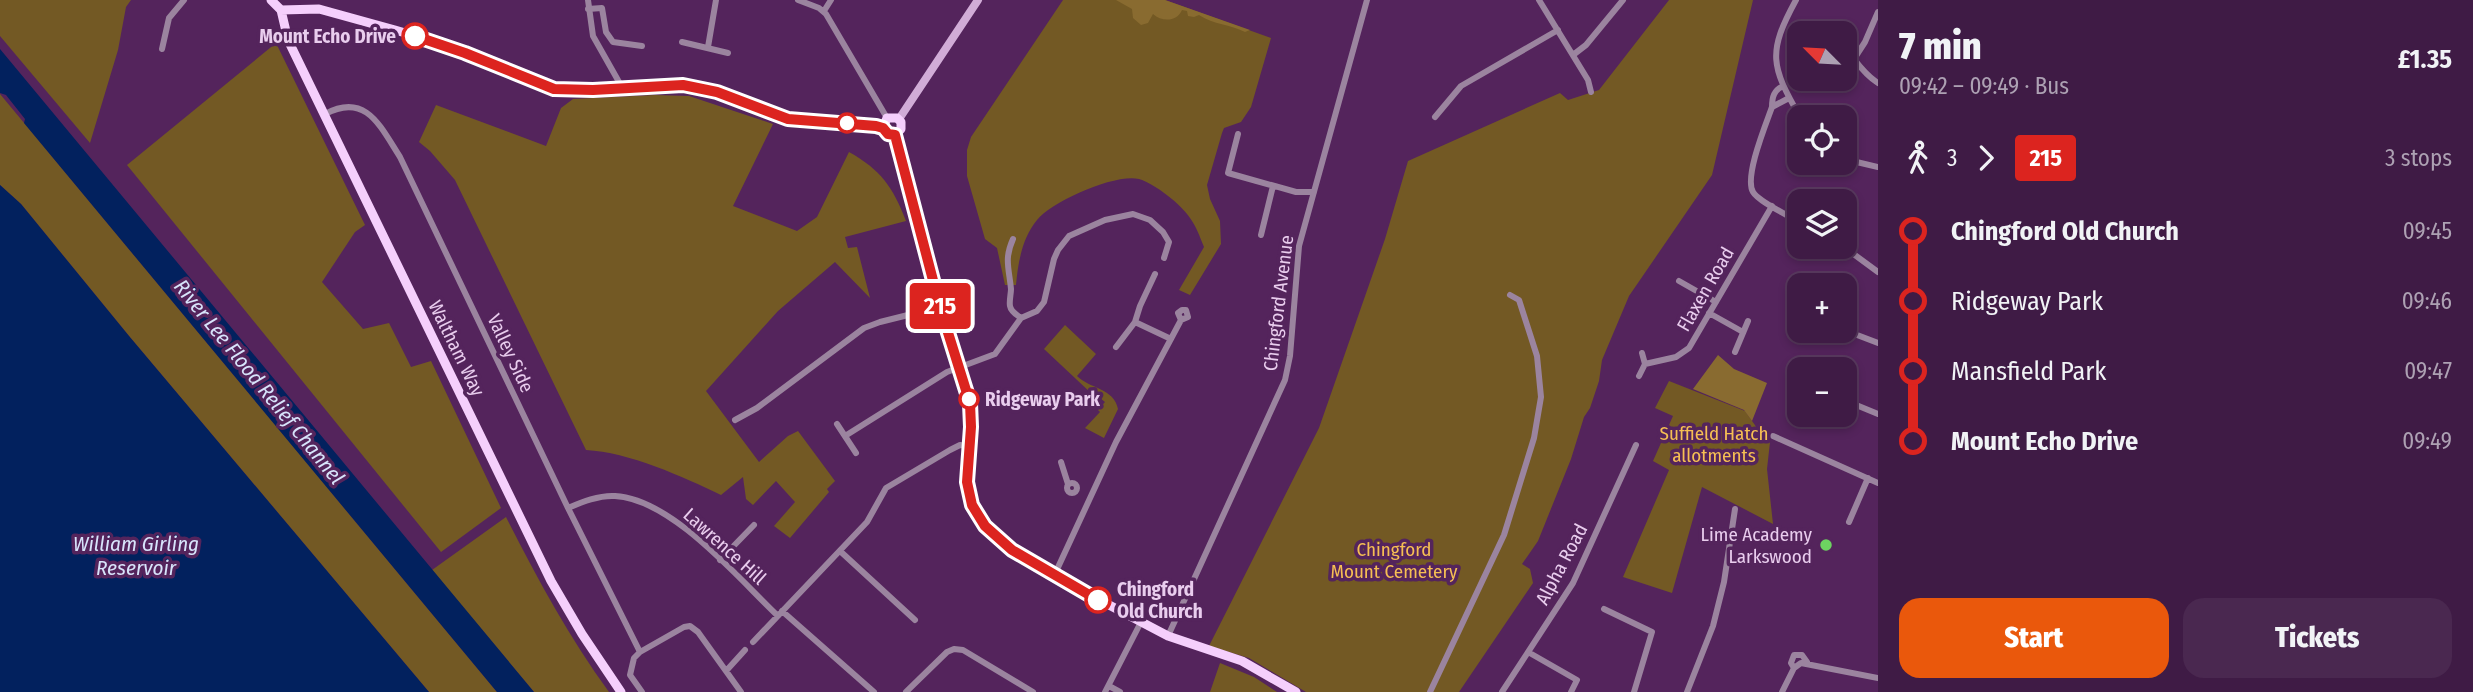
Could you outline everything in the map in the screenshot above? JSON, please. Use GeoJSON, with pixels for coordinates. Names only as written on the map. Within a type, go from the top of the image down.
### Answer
{"type":"FeatureCollection","features":[{"type":"Feature","properties":{"kind":"main road"},"geometry":{"type":"LineString","coordinates":[[271,0],[281,10],[319,9],[405,33],[465,53],[554,89],[620,89],[671,84],[717,92],[788,119],[885,123],[894,117],[899,119]]}},
{"type":"Feature","properties":{"kind":"main road"},"geometry":{"type":"LineString","coordinates":[[895,135],[901,129],[899,119],[978,0]]}},
{"type":"Feature","properties":{"kind":"main road","name":"Waltham Way"},"geometry":{"type":"LineString","coordinates":[[281,10],[288,40],[551,581],[621,692]]}},
{"type":"Feature","properties":{"kind":"main road"},"geometry":{"type":"LineString","coordinates":[[885,123],[888,134],[895,135]]}},
{"type":"Feature","properties":{"kind":"main road"},"geometry":{"type":"LineString","coordinates":[[895,135],[940,307],[970,403],[967,482],[972,505],[980,519],[1006,545],[1054,576],[1168,636],[1242,662],[1296,692]]}},
{"type":"Feature","properties":{"kind":"street"},"geometry":{"type":"LineString","coordinates":[[162,49],[172,12],[184,0]]}},
{"type":"Feature","properties":{"kind":"street"},"geometry":{"type":"LineString","coordinates":[[588,0],[593,36],[619,82],[620,89]]}},
{"type":"Feature","properties":{"kind":"street"},"geometry":{"type":"LineString","coordinates":[[601,0],[606,32],[612,42],[642,46]]}},
{"type":"Feature","properties":{"kind":"street"},"geometry":{"type":"LineString","coordinates":[[708,47],[716,0]]}},
{"type":"Feature","properties":{"kind":"street"},"geometry":{"type":"LineString","coordinates":[[799,0],[824,11],[885,123]]}},
{"type":"Feature","properties":{"kind":"street"},"geometry":{"type":"LineString","coordinates":[[824,11],[831,0]]}},
{"type":"Feature","properties":{"kind":"street","name":"Chingford Avenue"},"geometry":{"type":"LineString","coordinates":[[1168,636],[1285,380],[1290,356],[1297,257],[1367,0]]}},
{"type":"Feature","properties":{"kind":"street"},"geometry":{"type":"LineString","coordinates":[[1539,0],[1588,80],[1591,92]]}},
{"type":"Feature","properties":{"kind":"street"},"geometry":{"type":"LineString","coordinates":[[1573,55],[1586,45],[1623,0]]}},
{"type":"Feature","properties":{"kind":"street"},"geometry":{"type":"LineString","coordinates":[[1793,105],[1776,64],[1778,38],[1796,0]]}},
{"type":"Feature","properties":{"kind":"street"},"geometry":{"type":"LineString","coordinates":[[588,9],[602,8]]}},
{"type":"Feature","properties":{"kind":"street"},"geometry":{"type":"LineString","coordinates":[[1878,12],[1854,59],[1868,72],[1871,79],[1878,83]]}},
{"type":"Feature","properties":{"kind":"street"},"geometry":{"type":"LineString","coordinates":[[1435,117],[1461,86],[1558,30]]}},
{"type":"Feature","properties":{"kind":"street"},"geometry":{"type":"LineString","coordinates":[[682,41],[728,53]]}},
{"type":"Feature","properties":{"kind":"street"},"geometry":{"type":"LineString","coordinates":[[1783,86],[1774,93],[1750,180],[1756,196],[1787,215]]}},
{"type":"Feature","properties":{"kind":"street"},"geometry":{"type":"LineString","coordinates":[[1772,107],[1789,98]]}},
{"type":"Feature","properties":{"kind":"street","name":"Valley Side"},"geometry":{"type":"LineString","coordinates":[[325,114],[346,106],[359,107],[370,116],[400,157],[640,652]]}},
{"type":"Feature","properties":{"kind":"street"},"geometry":{"type":"LineString","coordinates":[[1238,134],[1227,173],[1296,192],[1314,192]]}},
{"type":"Feature","properties":{"kind":"street"},"geometry":{"type":"LineString","coordinates":[[1857,162],[1878,167]]}},
{"type":"Feature","properties":{"kind":"street"},"geometry":{"type":"LineString","coordinates":[[1261,235],[1273,186]]}},
{"type":"Feature","properties":{"kind":"street","name":"Flaxen Road"},"geometry":{"type":"LineString","coordinates":[[1645,364],[1676,357],[1689,348],[1772,206]]}},
{"type":"Feature","properties":{"kind":"street"},"geometry":{"type":"LineString","coordinates":[[845,436],[947,372],[995,354],[1021,318],[1037,311],[1044,302],[1054,259],[1064,241],[1078,231],[1105,219],[1133,214],[1150,220],[1163,232],[1169,242],[1164,258]]}},
{"type":"Feature","properties":{"kind":"street"},"geometry":{"type":"LineString","coordinates":[[1013,239],[1007,251],[1006,267],[1010,285],[1010,307],[1021,318]]}},
{"type":"Feature","properties":{"kind":"street"},"geometry":{"type":"LineString","coordinates":[[1857,257],[1878,272]]}},
{"type":"Feature","properties":{"kind":"street"},"geometry":{"type":"LineString","coordinates":[[1116,347],[1135,321],[1155,274]]}},
{"type":"Feature","properties":{"kind":"street"},"geometry":{"type":"LineString","coordinates":[[1679,281],[1716,302]]}},
{"type":"Feature","properties":{"kind":"street"},"geometry":{"type":"LineString","coordinates":[[1430,692],[1504,535],[1534,438],[1541,397],[1537,356],[1519,300],[1510,295]]}},
{"type":"Feature","properties":{"kind":"street"},"geometry":{"type":"LineString","coordinates":[[735,420],[758,408],[864,328],[940,307]]}},
{"type":"Feature","properties":{"kind":"street"},"geometry":{"type":"LineString","coordinates":[[1709,313],[1743,332]]}},
{"type":"Feature","properties":{"kind":"street"},"geometry":{"type":"LineString","coordinates":[[1054,576],[1116,442],[1181,320]]}},
{"type":"Feature","properties":{"kind":"street"},"geometry":{"type":"LineString","coordinates":[[1135,321],[1171,339]]}},
{"type":"Feature","properties":{"kind":"street"},"geometry":{"type":"LineString","coordinates":[[1735,352],[1748,321]]}},
{"type":"Feature","properties":{"kind":"street"},"geometry":{"type":"LineString","coordinates":[[1857,336],[1878,343]]}},
{"type":"Feature","properties":{"kind":"street"},"geometry":{"type":"LineString","coordinates":[[1639,376],[1645,364],[1642,353]]}},
{"type":"Feature","properties":{"kind":"street"},"geometry":{"type":"LineString","coordinates":[[1857,405],[1878,414]]}},
{"type":"Feature","properties":{"kind":"street"},"geometry":{"type":"LineString","coordinates":[[837,424],[856,453]]}},
{"type":"Feature","properties":{"kind":"street"},"geometry":{"type":"LineString","coordinates":[[1773,436],[1878,482]]}},
{"type":"Feature","properties":{"kind":"street"},"geometry":{"type":"LineString","coordinates":[[753,642],[871,517],[887,488],[950,450],[960,445],[970,446]]}},
{"type":"Feature","properties":{"kind":"street","name":"Alpha Road"},"geometry":{"type":"LineString","coordinates":[[1502,692],[1573,583],[1636,445]]}},
{"type":"Feature","properties":{"kind":"street"},"geometry":{"type":"LineString","coordinates":[[1061,463],[1068,484],[1076,485],[1076,491],[1089,500]]}},
{"type":"Feature","properties":{"kind":"street"},"geometry":{"type":"LineString","coordinates":[[1849,522],[1868,478]]}},
{"type":"Feature","properties":{"kind":"street","name":"Lawrence Hill"},"geometry":{"type":"LineString","coordinates":[[568,508],[612,495],[638,501],[679,524],[780,614],[874,692]]}},
{"type":"Feature","properties":{"kind":"street"},"geometry":{"type":"LineString","coordinates":[[1688,692],[1713,626],[1724,582],[1735,509]]}},
{"type":"Feature","properties":{"kind":"street"},"geometry":{"type":"LineString","coordinates":[[720,560],[754,525]]}},
{"type":"Feature","properties":{"kind":"street"},"geometry":{"type":"LineString","coordinates":[[840,551],[915,620]]}},
{"type":"Feature","properties":{"kind":"street"},"geometry":{"type":"LineString","coordinates":[[1604,609],[1652,632],[1634,692]]}},
{"type":"Feature","properties":{"kind":"street"},"geometry":{"type":"LineString","coordinates":[[1120,692],[1107,689],[1141,622]]}},
{"type":"Feature","properties":{"kind":"street"},"geometry":{"type":"LineString","coordinates":[[642,692],[631,675],[634,658],[640,652],[690,626],[698,632],[741,692]]}},
{"type":"Feature","properties":{"kind":"street"},"geometry":{"type":"LineString","coordinates":[[906,692],[947,652],[954,649],[963,650],[1033,692]]}},
{"type":"Feature","properties":{"kind":"street"},"geometry":{"type":"LineString","coordinates":[[726,671],[745,650]]}},
{"type":"Feature","properties":{"kind":"street"},"geometry":{"type":"LineString","coordinates":[[1528,652],[1577,680],[1571,692]]}},
{"type":"Feature","properties":{"kind":"street"},"geometry":{"type":"LineString","coordinates":[[1794,668],[1791,663],[1794,654],[1802,655],[1807,662]]}},
{"type":"Feature","properties":{"kind":"street"},"geometry":{"type":"LineString","coordinates":[[1782,692],[1794,668],[1807,662],[1878,678]]}},
{"type":"Feature","properties":{"kind":"green space"},"geometry":{"type":"Polygon","coordinates":[[[0,0],[131,0],[126,7],[118,50],[90,143],[0,36],[0,0]]]}},
{"type":"Feature","properties":{"kind":"green space"},"geometry":{"type":"Polygon","coordinates":[[[1063,0],[1165,0],[1271,38],[1251,107],[1241,122],[1224,128],[1222,133],[1207,185],[1220,221],[1221,244],[1190,295],[1179,290],[1204,247],[1198,232],[1186,213],[1174,201],[1139,179],[1129,178],[1101,184],[1070,197],[1045,213],[1032,227],[1024,243],[1016,285],[1005,285],[997,248],[985,239],[967,176],[967,150],[971,137],[1063,0]]]}},
{"type":"Feature","properties":{"kind":"green space","name":"Chingford Mount Cemetery"},"geometry":{"type":"Polygon","coordinates":[[[1669,0],[1753,0],[1712,175],[1629,296],[1602,360],[1599,381],[1571,459],[1538,541],[1522,564],[1530,569],[1533,583],[1459,692],[1306,692],[1249,658],[1209,646],[1319,428],[1385,239],[1408,161],[1560,93],[1568,100],[1599,90],[1669,0]]]}},
{"type":"Feature","properties":{"kind":"green space"},"geometry":{"type":"Polygon","coordinates":[[[276,43],[365,225],[355,232],[322,282],[363,329],[389,323],[411,367],[431,361],[501,508],[441,552],[127,165],[276,43]]]}},
{"type":"Feature","properties":{"kind":"green space"},"geometry":{"type":"Polygon","coordinates":[[[0,94],[497,692],[429,692],[21,204],[0,185],[0,94]]]}},
{"type":"Feature","properties":{"kind":"green space"},"geometry":{"type":"Polygon","coordinates":[[[689,96],[773,124],[733,206],[797,231],[817,217],[849,152],[870,166],[885,181],[906,221],[845,237],[848,248],[857,247],[870,298],[835,262],[778,311],[706,391],[759,462],[788,436],[798,431],[835,481],[827,489],[829,492],[790,538],[774,526],[795,502],[776,481],[753,505],[746,499],[743,477],[721,495],[637,460],[586,450],[455,180],[419,142],[436,105],[546,146],[561,108],[573,99],[689,96]]]}},
{"type":"Feature","properties":{"kind":"green space"},"geometry":{"type":"Polygon","coordinates":[[[1065,325],[1096,354],[1077,376],[1107,393],[1116,402],[1118,409],[1104,438],[1085,428],[1100,412],[1098,410],[1105,402],[1092,394],[1044,349],[1065,325]]]}},
{"type":"Feature","properties":{"kind":"green space","name":"Suffield Hatch allotments"},"geometry":{"type":"Polygon","coordinates":[[[1669,381],[1745,411],[1764,438],[1770,442],[1767,469],[1773,524],[1702,487],[1672,593],[1623,577],[1669,470],[1653,461],[1673,416],[1655,408],[1669,381]]]}},
{"type":"Feature","properties":{"kind":"green space"},"geometry":{"type":"Polygon","coordinates":[[[506,517],[554,607],[609,692],[534,692],[432,570],[506,517]]]}},
{"type":"Feature","properties":{"kind":"green space"},"geometry":{"type":"Polygon","coordinates":[[[1220,663],[1254,677],[1277,692],[1210,692],[1220,663]]]}},
{"type":"Feature","properties":{"kind":"shaded area"},"geometry":{"type":"Polygon","coordinates":[[[1116,0],[1165,0],[1250,30],[1245,32],[1199,15],[1188,16],[1187,11],[1182,10],[1177,17],[1169,20],[1153,14],[1148,23],[1141,25],[1133,18],[1132,9],[1116,0]]]}},
{"type":"Feature","properties":{"kind":"shaded area"},"geometry":{"type":"Polygon","coordinates":[[[1718,355],[1734,369],[1767,383],[1752,421],[1744,410],[1693,389],[1718,355]]]}},
{"type":"Feature","properties":{"kind":"water","name":"River Lee Flood Relief Channel"},"geometry":{"type":"Polygon","coordinates":[[[0,49],[534,692],[497,692],[24,123],[25,119],[6,95],[0,93],[0,49]]]}},
{"type":"Feature","properties":{"kind":"water","name":"William Girling Reservoir"},"geometry":{"type":"Polygon","coordinates":[[[0,185],[21,204],[429,692],[0,692],[0,185]]]}},
{"type":"Feature","properties":{"kind":"bus line","name":"215"},"geometry":{"type":"LineString","coordinates":[[415,36],[443,44],[554,89],[620,89],[671,84],[694,86],[748,103],[779,117],[798,121],[876,126],[895,135],[940,307],[970,403],[972,416],[967,482],[968,494],[975,512],[985,526],[1012,550],[1098,600]]}},
{"type":"Feature","properties":{"kind":"place","name":"Mount Echo Drive"},"geometry":{"type":"Point","coordinates":[415,36]}},
{"type":"Feature","properties":{"kind":"place","name":"Ridgeway Park"},"geometry":{"type":"Point","coordinates":[969,399]}},
{"type":"Feature","properties":{"kind":"place","name":"Lime Academy Larkswood"},"geometry":{"type":"Point","coordinates":[1826,545]}},
{"type":"Feature","properties":{"kind":"place","name":"Chingford Old Church"},"geometry":{"type":"Point","coordinates":[1098,600]}}]}
